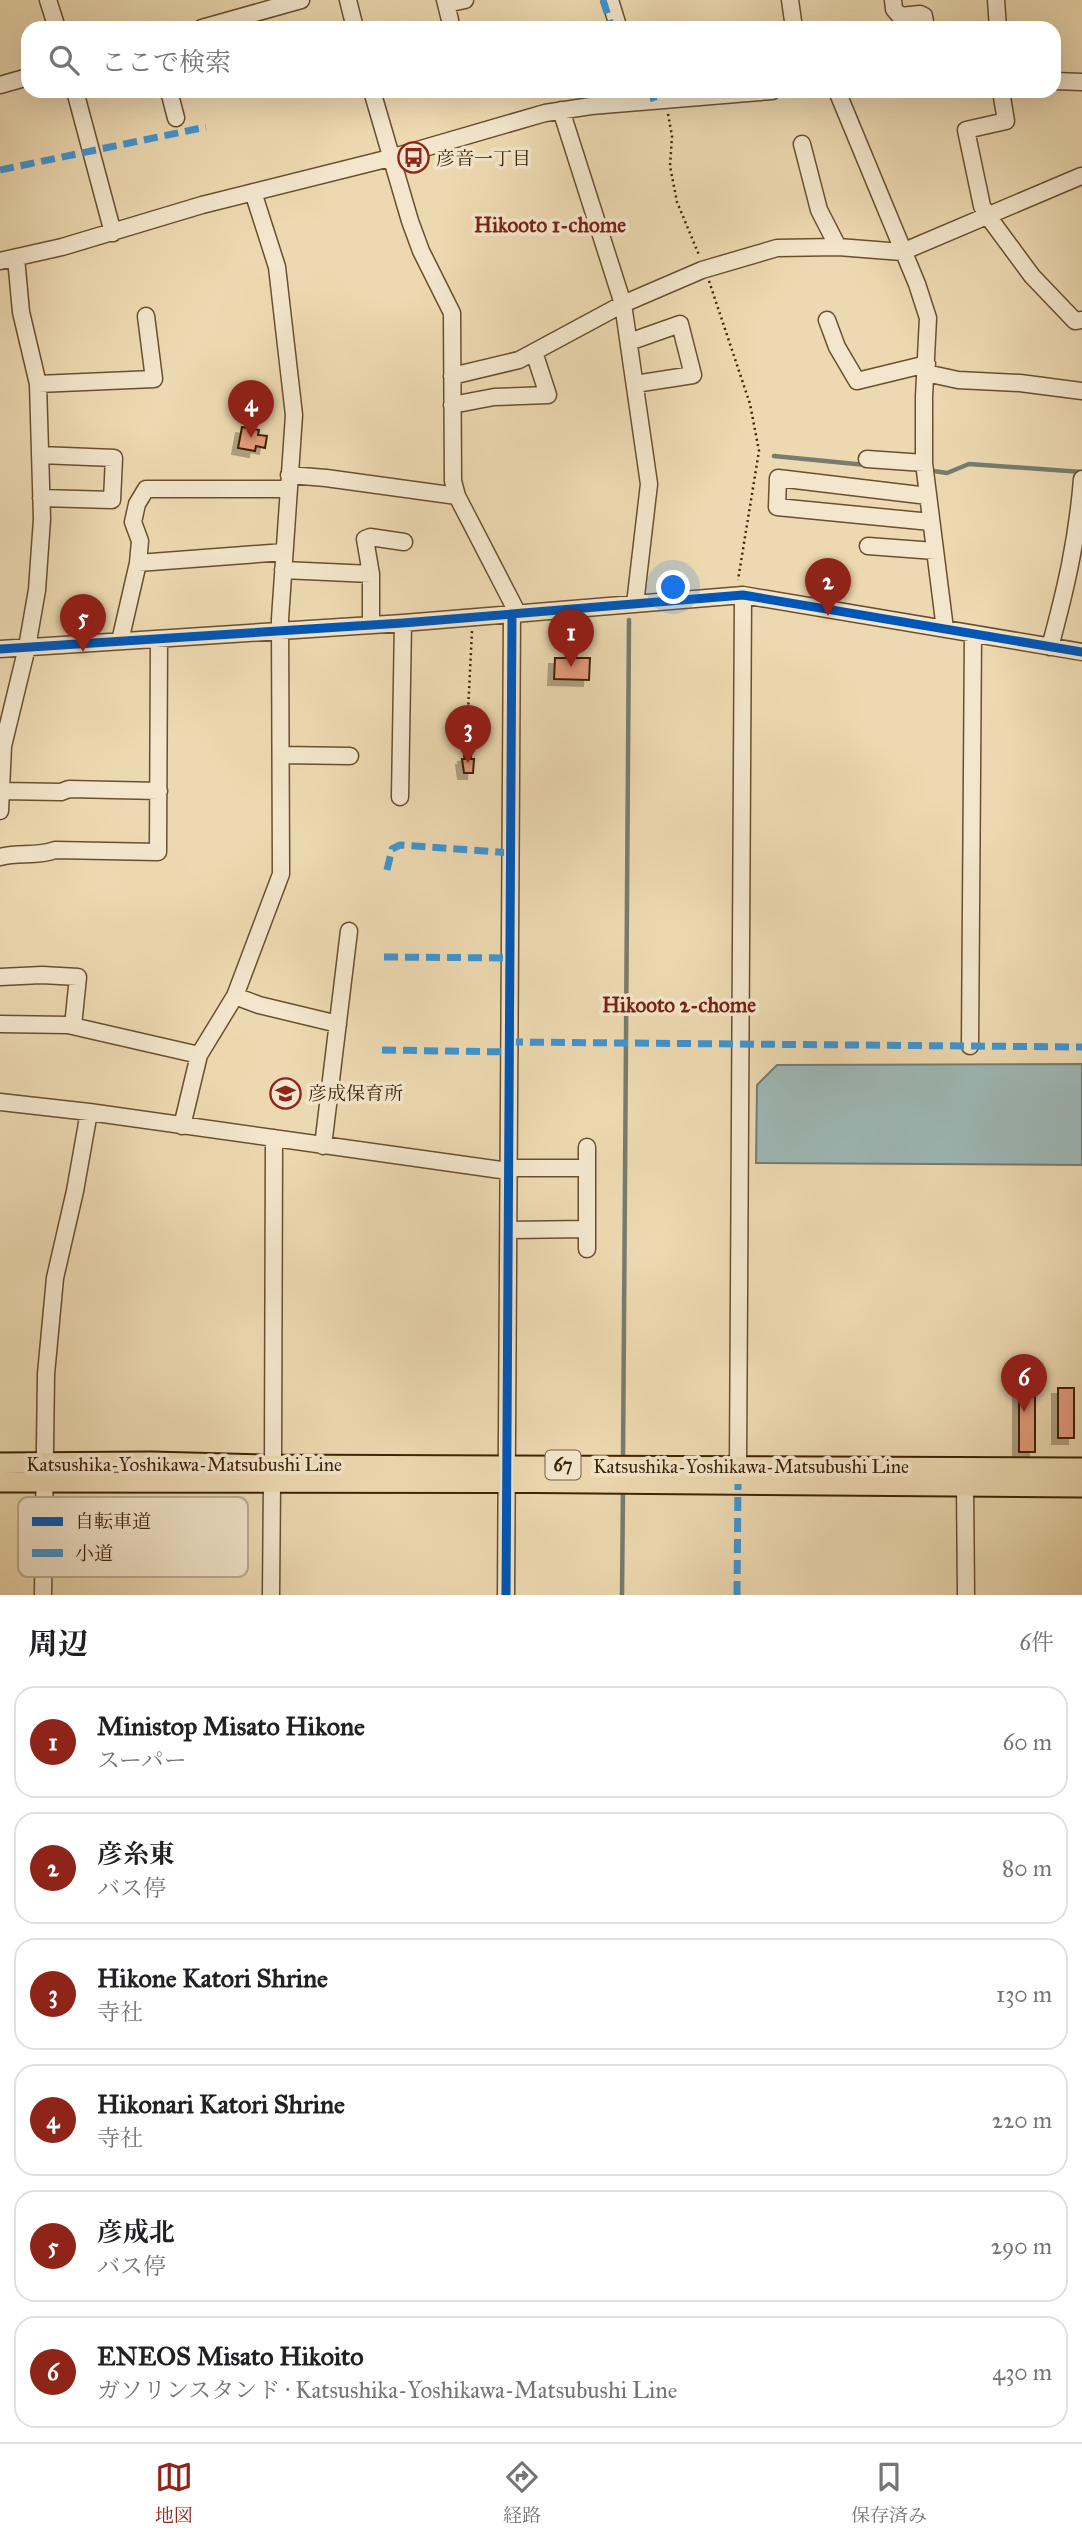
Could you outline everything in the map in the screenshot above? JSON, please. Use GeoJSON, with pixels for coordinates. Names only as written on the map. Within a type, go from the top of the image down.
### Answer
{"type":"FeatureCollection","features":[{"type":"Feature","properties":{"kind":"main road","name":"Katsushika-Yoshikawa-Matsubushi Line"},"geometry":{"type":"LineString","coordinates":[[0,1463],[44,1472],[507,1474],[1082,1487]]}},
{"type":"Feature","properties":{"kind":"main road","name":"Katsushika-Yoshikawa-Matsubushi Line"},"geometry":{"type":"LineString","coordinates":[[507,1474],[738,1466],[1082,1468]]}},
{"type":"Feature","properties":{"kind":"main road","name":"Katsushika-Yoshikawa-Matsubushi Line"},"geometry":{"type":"LineString","coordinates":[[0,1482],[44,1472]]}},
{"type":"Feature","properties":{"kind":"street"},"geometry":{"type":"LineString","coordinates":[[48,0],[55,21]]}},
{"type":"Feature","properties":{"kind":"street"},"geometry":{"type":"LineString","coordinates":[[227,21],[301,0]]}},
{"type":"Feature","properties":{"kind":"street"},"geometry":{"type":"LineString","coordinates":[[348,0],[353,21]]}},
{"type":"Feature","properties":{"kind":"street"},"geometry":{"type":"LineString","coordinates":[[450,20],[446,2],[465,0]]}},
{"type":"Feature","properties":{"kind":"street"},"geometry":{"type":"LineString","coordinates":[[610,0],[616,21]]}},
{"type":"Feature","properties":{"kind":"street"},"geometry":{"type":"LineString","coordinates":[[790,0],[793,21]]}},
{"type":"Feature","properties":{"kind":"street"},"geometry":{"type":"LineString","coordinates":[[893,0],[894,9],[901,16],[920,14],[924,16],[925,21]]}},
{"type":"Feature","properties":{"kind":"street"},"geometry":{"type":"LineString","coordinates":[[996,0],[998,21]]}},
{"type":"Feature","properties":{"kind":"street"},"geometry":{"type":"LineString","coordinates":[[0,85],[21,79]]}},
{"type":"Feature","properties":{"kind":"street"},"geometry":{"type":"LineString","coordinates":[[1061,81],[1082,82]]}},
{"type":"Feature","properties":{"kind":"street"},"geometry":{"type":"LineString","coordinates":[[77,98],[113,233]]}},
{"type":"Feature","properties":{"kind":"street"},"geometry":{"type":"LineString","coordinates":[[171,98],[176,118]]}},
{"type":"Feature","properties":{"kind":"street"},"geometry":{"type":"LineString","coordinates":[[374,98],[390,158],[421,251],[452,313],[453,481],[457,496],[515,614],[506,1595]]}},
{"type":"Feature","properties":{"kind":"street"},"geometry":{"type":"LineString","coordinates":[[0,811],[3,746],[27,647],[37,590],[41,498],[38,384],[8,260],[113,233],[202,205],[390,158],[495,126],[561,110],[690,98]]}},
{"type":"Feature","properties":{"kind":"street"},"geometry":{"type":"LineString","coordinates":[[840,98],[928,318],[924,463],[945,629]]}},
{"type":"Feature","properties":{"kind":"street"},"geometry":{"type":"LineString","coordinates":[[1002,98],[1006,121],[966,130],[982,206],[1032,276],[1075,321],[1082,320]]}},
{"type":"Feature","properties":{"kind":"street"},"geometry":{"type":"LineString","coordinates":[[561,110],[623,304],[629,342],[649,484],[635,604]]}},
{"type":"Feature","properties":{"kind":"street"},"geometry":{"type":"LineString","coordinates":[[802,144],[819,210],[838,247]]}},
{"type":"Feature","properties":{"kind":"street"},"geometry":{"type":"LineString","coordinates":[[452,376],[519,360],[623,304],[705,269],[777,248],[838,247],[902,252],[1081,176]]}},
{"type":"Feature","properties":{"kind":"street"},"geometry":{"type":"LineString","coordinates":[[182,1126],[199,1055],[235,996],[281,874],[281,631],[294,415],[277,267],[253,192]]}},
{"type":"Feature","properties":{"kind":"street"},"geometry":{"type":"LineString","coordinates":[[38,384],[154,379],[146,316]]}},
{"type":"Feature","properties":{"kind":"street"},"geometry":{"type":"LineString","coordinates":[[827,320],[837,347],[857,381],[927,369],[958,380],[1020,383],[1082,391]]}},
{"type":"Feature","properties":{"kind":"street"},"geometry":{"type":"LineString","coordinates":[[629,342],[680,324],[693,375],[635,384]]}},
{"type":"Feature","properties":{"kind":"street"},"geometry":{"type":"LineString","coordinates":[[452,405],[494,397],[548,395],[534,352]]}},
{"type":"Feature","properties":{"kind":"street"},"geometry":{"type":"LineString","coordinates":[[40,455],[114,458],[112,500],[41,498]]}},
{"type":"Feature","properties":{"kind":"street"},"geometry":{"type":"LineString","coordinates":[[867,459],[924,463]]}},
{"type":"Feature","properties":{"kind":"street"},"geometry":{"type":"LineString","coordinates":[[120,641],[138,563],[140,541],[133,522],[136,504],[146,489],[326,478],[457,496]]}},
{"type":"Feature","properties":{"kind":"street"},"geometry":{"type":"LineString","coordinates":[[928,496],[778,478],[777,507],[931,522]]}},
{"type":"Feature","properties":{"kind":"street"},"geometry":{"type":"LineString","coordinates":[[1050,647],[1066,590],[1075,543],[1082,479]]}},
{"type":"Feature","properties":{"kind":"street"},"geometry":{"type":"LineString","coordinates":[[371,625],[371,575],[365,539],[404,542]]}},
{"type":"Feature","properties":{"kind":"street"},"geometry":{"type":"LineString","coordinates":[[868,546],[935,551]]}},
{"type":"Feature","properties":{"kind":"street"},"geometry":{"type":"LineString","coordinates":[[138,563],[284,552]]}},
{"type":"Feature","properties":{"kind":"street"},"geometry":{"type":"LineString","coordinates":[[283,569],[371,575]]}},
{"type":"Feature","properties":{"kind":"street"},"geometry":{"type":"LineString","coordinates":[[738,1466],[740,590]]}},
{"type":"Feature","properties":{"kind":"street"},"geometry":{"type":"LineString","coordinates":[[0,649],[473,618],[635,604],[740,590],[1082,652]]}},
{"type":"Feature","properties":{"kind":"street"},"geometry":{"type":"LineString","coordinates":[[400,797],[403,623]]}},
{"type":"Feature","properties":{"kind":"street"},"geometry":{"type":"LineString","coordinates":[[970,1046],[973,634]]}},
{"type":"Feature","properties":{"kind":"street"},"geometry":{"type":"LineString","coordinates":[[0,857],[42,855],[55,850],[158,852],[159,639]]}},
{"type":"Feature","properties":{"kind":"street"},"geometry":{"type":"LineString","coordinates":[[281,755],[351,756]]}},
{"type":"Feature","properties":{"kind":"street"},"geometry":{"type":"LineString","coordinates":[[1,791],[159,791]]}},
{"type":"Feature","properties":{"kind":"street"},"geometry":{"type":"LineString","coordinates":[[323,1146],[349,931]]}},
{"type":"Feature","properties":{"kind":"street"},"geometry":{"type":"LineString","coordinates":[[0,977],[78,977],[73,1026]]}},
{"type":"Feature","properties":{"kind":"street"},"geometry":{"type":"LineString","coordinates":[[235,996],[259,1005],[338,1024]]}},
{"type":"Feature","properties":{"kind":"street"},"geometry":{"type":"LineString","coordinates":[[0,1024],[73,1026],[199,1055]]}},
{"type":"Feature","properties":{"kind":"street"},"geometry":{"type":"LineString","coordinates":[[0,1102],[508,1169],[587,1168]]}},
{"type":"Feature","properties":{"kind":"street"},"geometry":{"type":"LineString","coordinates":[[44,1497],[46,1374],[55,1278],[75,1191],[89,1112]]}},
{"type":"Feature","properties":{"kind":"street"},"geometry":{"type":"LineString","coordinates":[[271,1595],[274,1138]]}},
{"type":"Feature","properties":{"kind":"street"},"geometry":{"type":"LineString","coordinates":[[587,1147],[587,1249]]}},
{"type":"Feature","properties":{"kind":"street"},"geometry":{"type":"LineString","coordinates":[[509,1230],[587,1229]]}},
{"type":"Feature","properties":{"kind":"street"},"geometry":{"type":"LineString","coordinates":[[965,1486],[966,1595]]}},
{"type":"Feature","properties":{"kind":"street"},"geometry":{"type":"LineString","coordinates":[[43,1577],[43,1595]]}},
{"type":"Feature","properties":{"kind":"path"},"geometry":{"type":"LineString","coordinates":[[666,100],[672,136],[670,166],[677,202],[705,269],[750,404],[759,451],[740,590]]}},
{"type":"Feature","properties":{"kind":"path"},"geometry":{"type":"LineString","coordinates":[[468,754],[473,618]]}},
{"type":"Feature","properties":{"kind":"water"},"geometry":{"type":"Polygon","coordinates":[[[1082,1064],[1082,1165],[756,1163],[757,1085],[777,1065],[1082,1064]]]}},
{"type":"Feature","properties":{"kind":"building"},"geometry":{"type":"Polygon","coordinates":[[[242,427],[259,430],[258,435],[267,436],[265,448],[256,446],[255,451],[238,448],[242,427]]]}},
{"type":"Feature","properties":{"kind":"building"},"geometry":{"type":"Polygon","coordinates":[[[555,658],[590,658],[589,680],[554,679],[555,658]]]}},
{"type":"Feature","properties":{"kind":"building"},"geometry":{"type":"Polygon","coordinates":[[[471,755],[471,759],[474,759],[473,773],[464,773],[462,759],[471,755]]]}},
{"type":"Feature","properties":{"kind":"building"},"geometry":{"type":"Polygon","coordinates":[[[1058,1388],[1074,1388],[1074,1438],[1058,1438],[1058,1388]]]}},
{"type":"Feature","properties":{"kind":"building"},"geometry":{"type":"Polygon","coordinates":[[[1019,1390],[1035,1390],[1035,1452],[1019,1452],[1019,1390]]]}},
{"type":"Feature","properties":{"kind":"waterway"},"geometry":{"type":"LineString","coordinates":[[774,456],[866,465]]}},
{"type":"Feature","properties":{"kind":"waterway"},"geometry":{"type":"LineString","coordinates":[[927,470],[947,473],[969,464],[1082,472]]}},
{"type":"Feature","properties":{"kind":"waterway"},"geometry":{"type":"LineString","coordinates":[[623,1461],[629,620]]}},
{"type":"Feature","properties":{"kind":"waterway"},"geometry":{"type":"LineString","coordinates":[[622,1595],[623,1487]]}},
{"type":"Feature","properties":{"kind":"marked path"},"geometry":{"type":"LineString","coordinates":[[603,0],[610,21]]}},
{"type":"Feature","properties":{"kind":"marked path"},"geometry":{"type":"LineString","coordinates":[[0,170],[206,127]]}},
{"type":"Feature","properties":{"kind":"marked path"},"geometry":{"type":"LineString","coordinates":[[387,870],[392,849],[400,845],[511,853]]}},
{"type":"Feature","properties":{"kind":"marked path"},"geometry":{"type":"LineString","coordinates":[[384,957],[510,958]]}},
{"type":"Feature","properties":{"kind":"marked path"},"geometry":{"type":"LineString","coordinates":[[509,1042],[1082,1047]]}},
{"type":"Feature","properties":{"kind":"marked path"},"geometry":{"type":"LineString","coordinates":[[382,1050],[509,1052]]}},
{"type":"Feature","properties":{"kind":"marked path"},"geometry":{"type":"LineString","coordinates":[[737,1595],[738,1484]]}},
{"type":"Feature","properties":{"kind":"cycle path"},"geometry":{"type":"LineString","coordinates":[[0,649],[403,623],[743,595],[1082,652]]}},
{"type":"Feature","properties":{"kind":"cycle path"},"geometry":{"type":"LineString","coordinates":[[506,1595],[512,614]]}},
{"type":"Feature","properties":{"kind":"place","name":"彦音一丁目"},"geometry":{"type":"Point","coordinates":[413,158]}},
{"type":"Feature","properties":{"kind":"place","name":"Hikonari Katori Shrine"},"geometry":{"type":"Point","coordinates":[251,438]}},
{"type":"Feature","properties":{"kind":"place","name":"彦糸東"},"geometry":{"type":"Point","coordinates":[828,616]}},
{"type":"Feature","properties":{"kind":"place","name":"彦成北"},"geometry":{"type":"Point","coordinates":[83,652]}},
{"type":"Feature","properties":{"kind":"place","name":"Ministop Misato Hikone"},"geometry":{"type":"Point","coordinates":[571,667]}},
{"type":"Feature","properties":{"kind":"place","name":"Hikone Katori Shrine"},"geometry":{"type":"Point","coordinates":[468,763]}},
{"type":"Feature","properties":{"kind":"place","name":"彦成保育所"},"geometry":{"type":"Point","coordinates":[285,1093]}},
{"type":"Feature","properties":{"kind":"place","name":"ENEOS Misato Hikoito"},"geometry":{"type":"Point","coordinates":[1024,1412]}},
{"type":"Feature","properties":{"kind":"district","name":"Hikooto 1-chome"},"geometry":{"type":"Point","coordinates":[550,225]}},
{"type":"Feature","properties":{"kind":"district","name":"Hikooto 2-chome"},"geometry":{"type":"Point","coordinates":[679,1005]}}]}
